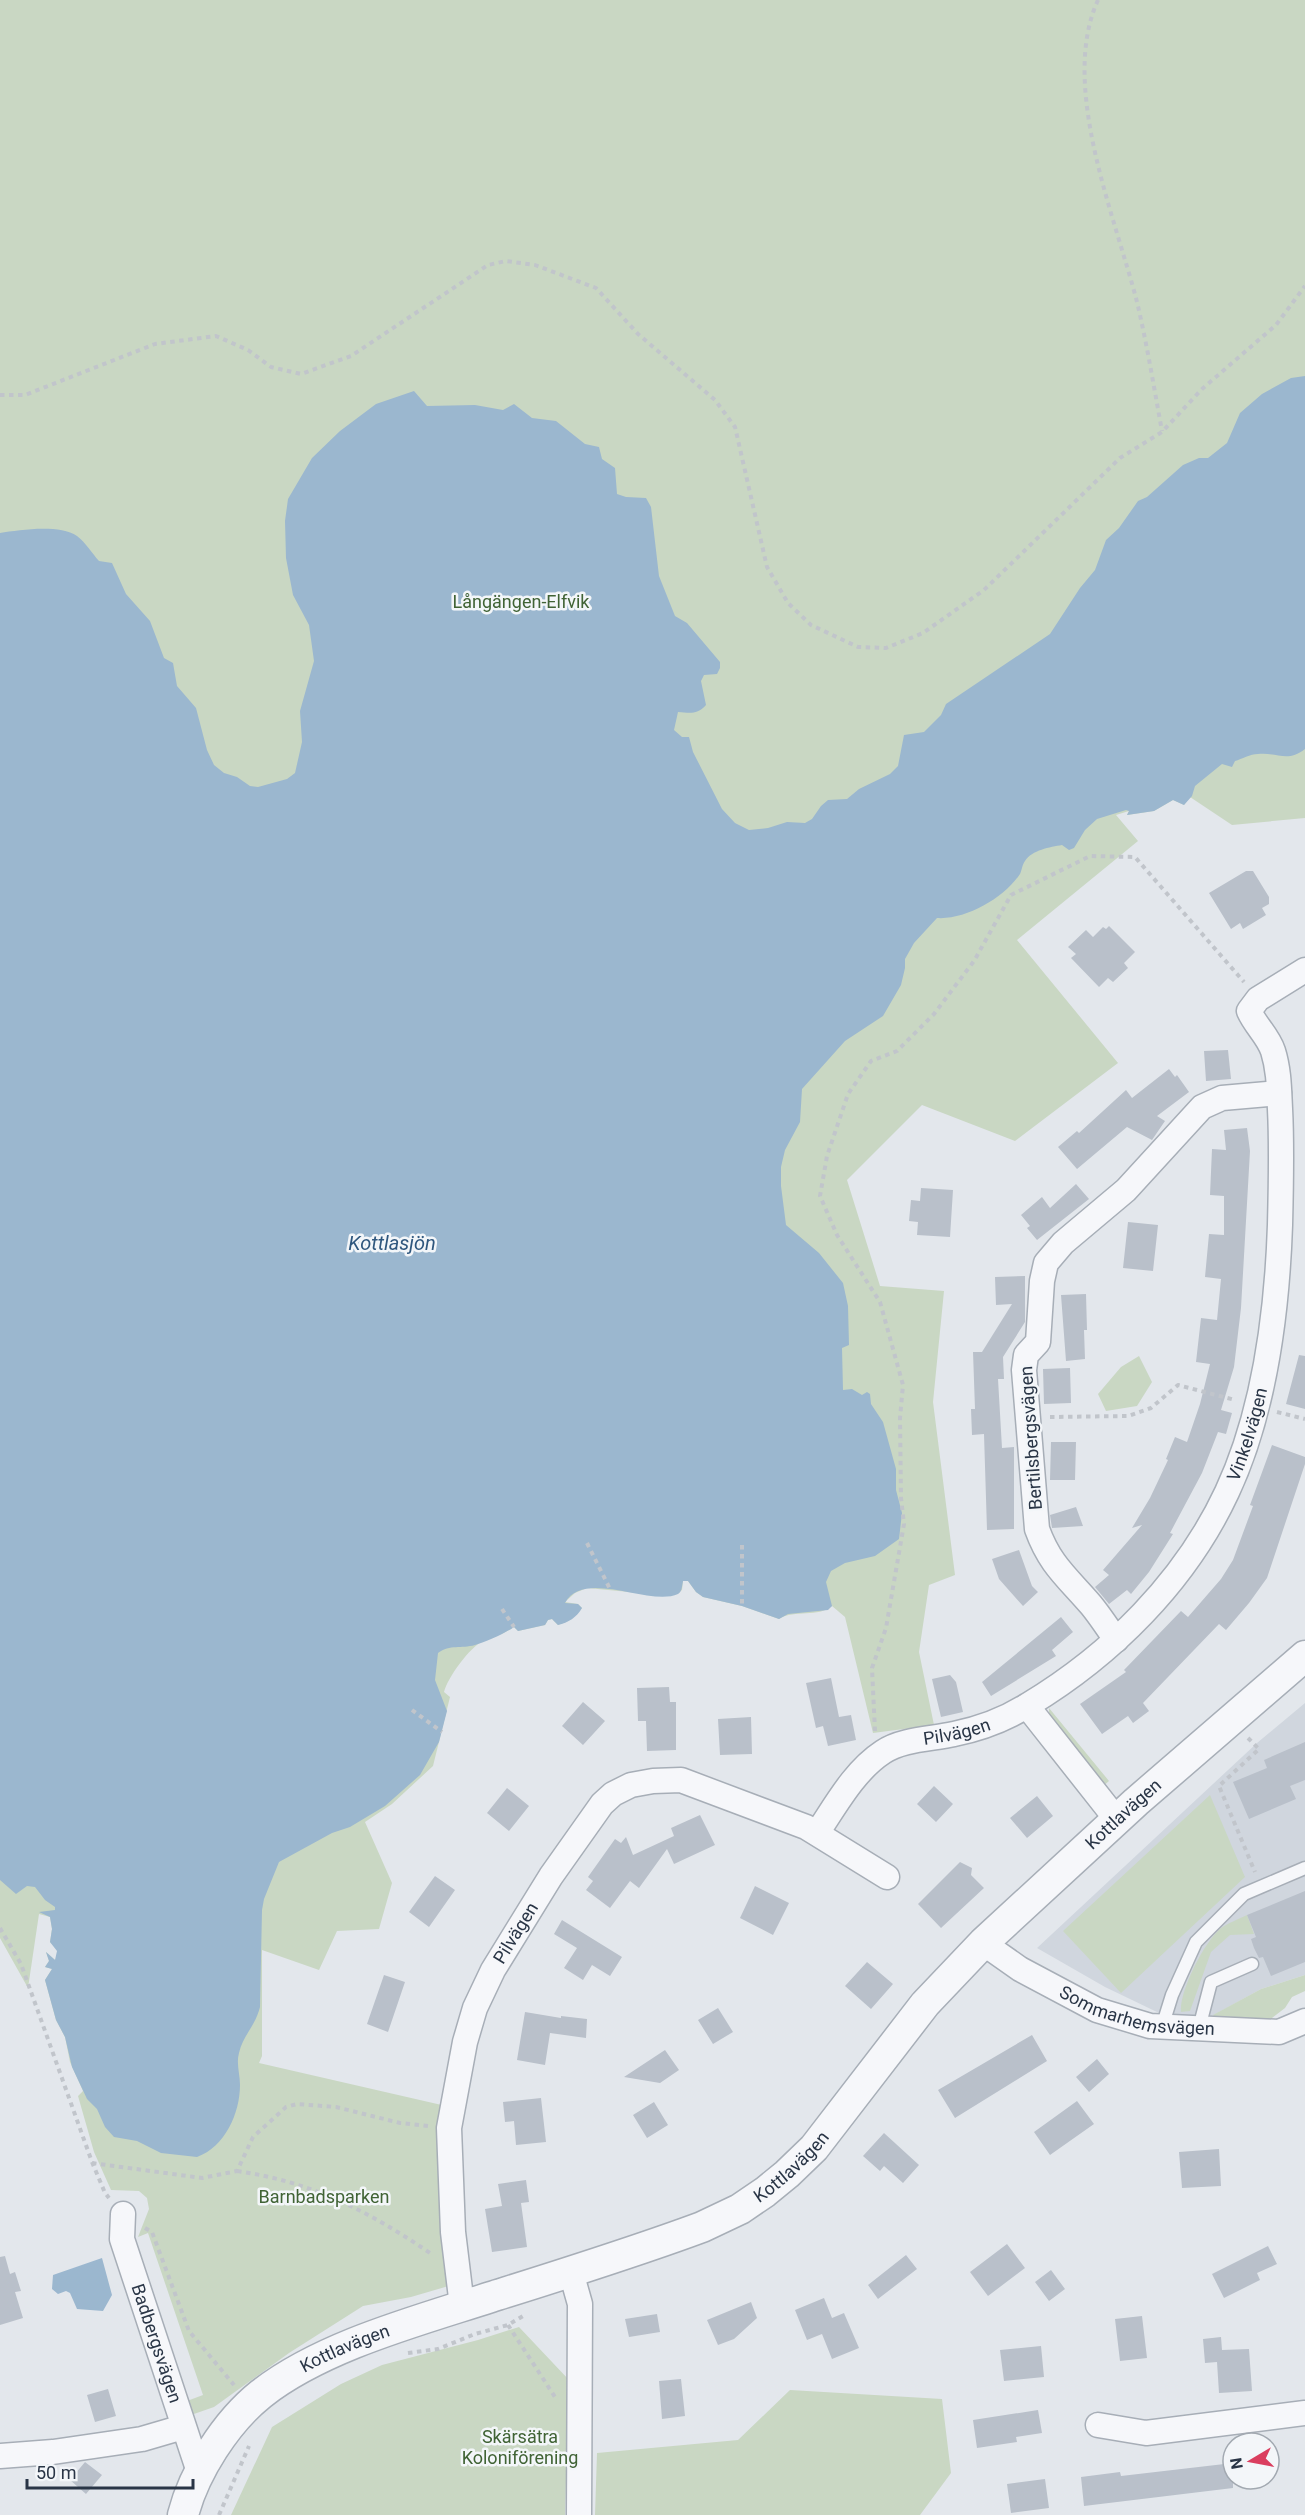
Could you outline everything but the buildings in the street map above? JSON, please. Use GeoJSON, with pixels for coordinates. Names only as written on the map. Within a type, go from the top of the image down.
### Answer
{"type":"FeatureCollection","features":[{"type":"Feature","properties":{"kind":"street"},"geometry":{"type":"LineString","coordinates":[[1258,999],[1305,970]]}},
{"type":"Feature","properties":{"kind":"street","name":"Vinkelvägen"},"geometry":{"type":"LineString","coordinates":[[1026,1706],[1091,1661],[1155,1602],[1199,1541],[1227,1493],[1252,1426],[1270,1340],[1279,1256],[1282,1150],[1278,1072],[1272,1049],[1248,1011],[1258,999]]}},
{"type":"Feature","properties":{"kind":"street","name":"Bertilsbergsvägen"},"geometry":{"type":"LineString","coordinates":[[1116,1640],[1091,1606],[1054,1565],[1037,1529],[1024,1370],[1026,1355],[1038,1342],[1042,1281],[1046,1263],[1063,1243],[1126,1190],[1202,1107],[1222,1098],[1279,1093]]}},
{"type":"Feature","properties":{"kind":"street","name":"Kottlavägen"},"geometry":{"type":"LineString","coordinates":[[183,2515],[199,2472],[239,2417],[262,2393],[297,2372],[348,2347],[462,2306],[702,2227],[740,2209],[765,2192],[814,2148],[925,2004],[983,1943],[1117,1820],[1305,1656]]}},
{"type":"Feature","properties":{"kind":"street"},"geometry":{"type":"LineString","coordinates":[[1026,1706],[1117,1820]]}},
{"type":"Feature","properties":{"kind":"street","name":"Pilvägen"},"geometry":{"type":"LineString","coordinates":[[817,1833],[846,1789],[885,1750],[982,1727],[1026,1706]]}},
{"type":"Feature","properties":{"kind":"street","name":"Pilvägen"},"geometry":{"type":"LineString","coordinates":[[462,2306],[453,2232],[449,2128],[465,2042],[476,2008],[493,1970],[551,1876],[602,1804],[613,1794],[642,1783],[681,1780],[806,1827],[887,1877]]}},
{"type":"Feature","properties":{"kind":"street","name":"Sommarhemsvägen"},"geometry":{"type":"LineString","coordinates":[[983,1943],[1020,1969],[1097,2010],[1150,2026],[1279,2032],[1305,2021]]}},
{"type":"Feature","properties":{"kind":"street","name":"Badbergsvägen"},"geometry":{"type":"LineString","coordinates":[[123,2214],[122,2239],[199,2472]]}},
{"type":"Feature","properties":{"kind":"street"},"geometry":{"type":"LineString","coordinates":[[571,2272],[580,2304],[579,2515]]}},
{"type":"Feature","properties":{"kind":"street"},"geometry":{"type":"LineString","coordinates":[[1098,2425],[1146,2433],[1305,2413]]}},
{"type":"Feature","properties":{"kind":"street"},"geometry":{"type":"LineString","coordinates":[[0,2456],[53,2452],[142,2439],[183,2427]]}},
{"type":"Feature","properties":{"kind":"lane"},"geometry":{"type":"LineString","coordinates":[[1162,2027],[1172,1995],[1196,1942],[1244,1894],[1305,1868]]}},
{"type":"Feature","properties":{"kind":"lane"},"geometry":{"type":"LineString","coordinates":[[1198,2028],[1211,1982],[1252,1964]]}},
{"type":"Feature","properties":{"kind":"path"},"geometry":{"type":"LineString","coordinates":[[1098,0],[1092,13],[1084,65],[1094,152],[1137,302],[1162,432]]}},
{"type":"Feature","properties":{"kind":"path"},"geometry":{"type":"LineString","coordinates":[[0,395],[25,395],[156,344],[216,336],[248,350],[272,367],[301,374],[351,356],[488,265],[506,261],[535,265],[596,288],[638,334],[715,400],[735,427],[767,567],[788,603],[811,625],[858,647],[886,648],[923,633],[984,590],[1120,458],[1162,432],[1202,389],[1276,325],[1305,286]]}},
{"type":"Feature","properties":{"kind":"path"},"geometry":{"type":"LineString","coordinates":[[877,1756],[872,1668],[886,1628],[904,1524],[901,1498],[900,1418],[903,1385],[880,1302],[837,1235],[820,1196],[826,1156],[848,1094],[872,1061],[897,1051],[934,1014],[974,961],[1011,895],[1090,856],[1135,857],[1258,999]]}},
{"type":"Feature","properties":{"kind":"path"},"geometry":{"type":"LineString","coordinates":[[1028,1418],[1128,1416],[1151,1408],[1178,1385],[1256,1406]]}},
{"type":"Feature","properties":{"kind":"path"},"geometry":{"type":"LineString","coordinates":[[587,1543],[610,1589]]}},
{"type":"Feature","properties":{"kind":"path"},"geometry":{"type":"LineString","coordinates":[[742,1545],[742,1606]]}},
{"type":"Feature","properties":{"kind":"path"},"geometry":{"type":"LineString","coordinates":[[502,1609],[514,1627]]}},
{"type":"Feature","properties":{"kind":"path"},"geometry":{"type":"LineString","coordinates":[[412,1710],[442,1732]]}},
{"type":"Feature","properties":{"kind":"path"},"geometry":{"type":"LineString","coordinates":[[1239,1745],[1257,1730]]}},
{"type":"Feature","properties":{"kind":"path"},"geometry":{"type":"LineString","coordinates":[[1248,1738],[1259,1749],[1218,1786],[1261,1887]]}},
{"type":"Feature","properties":{"kind":"path"},"geometry":{"type":"LineString","coordinates":[[0,1928],[21,1964],[105,2193],[123,2214],[152,2232],[189,2331],[238,2390]]}},
{"type":"Feature","properties":{"kind":"path"},"geometry":{"type":"LineString","coordinates":[[237,2171],[253,2137],[286,2107],[297,2104],[336,2107],[400,2123],[449,2128]]}},
{"type":"Feature","properties":{"kind":"path"},"geometry":{"type":"LineString","coordinates":[[92,2162],[202,2178],[237,2171],[268,2175],[331,2195],[416,2244],[458,2273]]}},
{"type":"Feature","properties":{"kind":"path"},"geometry":{"type":"LineString","coordinates":[[404,2353],[438,2349],[475,2334],[508,2325],[525,2315]]}},
{"type":"Feature","properties":{"kind":"path"},"geometry":{"type":"LineString","coordinates":[[508,2325],[578,2433]]}},
{"type":"Feature","properties":{"kind":"path"},"geometry":{"type":"LineString","coordinates":[[219,2515],[250,2445]]}},
{"type":"Feature","properties":{"kind":"shaded area"},"geometry":{"type":"Polygon","coordinates":[[[1305,1703],[1305,1975],[1261,1989],[1201,2022],[1157,2012],[1105,1987],[1037,1948],[1257,1743],[1305,1703]]]}},
{"type":"Feature","properties":{"kind":"green space","name":"Långängen-Elfvik"},"geometry":{"type":"Polygon","coordinates":[[[0,0],[1305,0],[1305,818],[1232,825],[1190,797],[1184,805],[1173,800],[1154,811],[1127,815],[1129,811],[1116,815],[1138,841],[1017,940],[1118,1063],[1015,1141],[922,1105],[847,1180],[880,1286],[944,1291],[933,1402],[955,1575],[929,1585],[919,1652],[934,1725],[873,1733],[845,1617],[832,1606],[820,1612],[792,1614],[779,1619],[742,1606],[703,1597],[688,1581],[683,1581],[682,1590],[677,1594],[661,1595],[587,1588],[575,1593],[565,1602],[578,1604],[582,1608],[568,1621],[558,1625],[552,1619],[548,1620],[545,1625],[518,1631],[514,1627],[484,1640],[472,1649],[454,1671],[444,1692],[450,1697],[433,1766],[392,1804],[365,1822],[392,1883],[379,1929],[337,1931],[319,1970],[262,1950],[262,2056],[259,2063],[446,2106],[452,2285],[411,2297],[363,2306],[289,2353],[214,2407],[191,2415],[187,2401],[203,2395],[148,2233],[138,2237],[149,2209],[147,2198],[139,2191],[111,2190],[94,2152],[78,2096],[83,2091],[70,2062],[65,2037],[56,2020],[45,1980],[52,1969],[45,1967],[49,1961],[46,1952],[55,1960],[57,1958],[57,1949],[50,1942],[52,1929],[50,1917],[39,1914],[28,1988],[0,1938],[0,0]]]}},
{"type":"Feature","properties":{"kind":"green space"},"geometry":{"type":"Polygon","coordinates":[[[1139,1356],[1152,1382],[1137,1406],[1106,1411],[1098,1394],[1121,1367],[1139,1356]]]}},
{"type":"Feature","properties":{"kind":"green space"},"geometry":{"type":"Polygon","coordinates":[[[1049,1708],[1109,1781],[1102,1787],[1049,1719],[1049,1708]]]}},
{"type":"Feature","properties":{"kind":"green space"},"geometry":{"type":"Polygon","coordinates":[[[1210,1795],[1245,1877],[1121,1993],[1063,1931],[1210,1795]]]}},
{"type":"Feature","properties":{"kind":"green space"},"geometry":{"type":"Polygon","coordinates":[[[1247,1915],[1254,1934],[1230,1935],[1211,1952],[1190,2011],[1181,2012],[1181,2003],[1188,1980],[1207,1944],[1221,1928],[1247,1915]]]}},
{"type":"Feature","properties":{"kind":"green space"},"geometry":{"type":"Polygon","coordinates":[[[1305,1975],[1305,1991],[1292,1997],[1285,2008],[1268,2021],[1217,2022],[1213,2015],[1261,1989],[1305,1975]]]}},
{"type":"Feature","properties":{"kind":"green space","name":"Skärsätra Koloniförening"},"geometry":{"type":"Polygon","coordinates":[[[519,2327],[569,2380],[565,2515],[231,2515],[272,2427],[341,2384],[382,2365],[519,2327]]]}},
{"type":"Feature","properties":{"kind":"green space"},"geometry":{"type":"Polygon","coordinates":[[[790,2390],[942,2399],[951,2473],[920,2515],[595,2515],[597,2453],[738,2440],[790,2390]]]}},
{"type":"Feature","properties":{"kind":"water","name":"Kottlasjön"},"geometry":{"type":"Polygon","coordinates":[[[1305,376],[1305,749],[1287,756],[1252,755],[1235,761],[1232,767],[1222,764],[1195,786],[1192,796],[1184,805],[1173,800],[1154,811],[1127,815],[1129,811],[1126,810],[1097,819],[1085,830],[1074,848],[1069,850],[1062,845],[1042,850],[1028,857],[1013,883],[983,906],[960,915],[937,918],[914,943],[905,959],[901,985],[883,1016],[845,1041],[802,1089],[800,1122],[785,1150],[781,1167],[786,1225],[819,1253],[843,1283],[848,1306],[849,1345],[842,1348],[843,1390],[852,1389],[862,1395],[867,1392],[870,1394],[871,1404],[883,1422],[896,1469],[896,1490],[902,1513],[899,1539],[875,1556],[845,1563],[831,1571],[826,1582],[832,1606],[828,1610],[788,1614],[779,1619],[742,1606],[703,1597],[688,1581],[683,1581],[682,1589],[678,1594],[666,1597],[602,1588],[587,1589],[574,1593],[565,1603],[578,1604],[582,1608],[575,1617],[565,1623],[558,1625],[552,1619],[548,1620],[545,1625],[518,1631],[514,1627],[479,1644],[451,1648],[438,1653],[435,1680],[447,1711],[439,1742],[420,1775],[385,1806],[350,1827],[332,1833],[279,1862],[262,1910],[260,2007],[239,2053],[240,2085],[237,2107],[223,2137],[207,2152],[197,2157],[161,2153],[137,2141],[114,2137],[105,2127],[97,2109],[87,2099],[72,2067],[65,2037],[56,2020],[45,1980],[52,1969],[45,1967],[49,1961],[46,1952],[55,1960],[57,1951],[50,1942],[52,1929],[50,1917],[39,1912],[55,1910],[55,1907],[45,1900],[35,1887],[27,1886],[16,1894],[0,1880],[0,533],[39,529],[69,532],[80,538],[99,561],[112,563],[126,594],[150,621],[164,658],[173,663],[177,686],[196,708],[207,750],[214,765],[224,773],[237,777],[250,786],[258,787],[287,779],[295,773],[302,742],[300,711],[314,661],[309,625],[293,595],[286,558],[285,521],[288,499],[312,458],[340,431],[376,404],[414,391],[427,406],[475,405],[503,410],[514,404],[532,418],[556,421],[585,444],[599,447],[602,459],[615,468],[617,494],[646,498],[651,507],[659,576],[675,616],[687,623],[720,662],[717,674],[704,675],[701,681],[706,705],[696,712],[678,712],[674,730],[682,737],[689,737],[693,752],[722,809],[735,823],[749,830],[768,828],[787,822],[805,823],[812,819],[828,800],[847,799],[859,789],[890,774],[898,766],[904,735],[924,732],[941,715],[946,704],[1050,634],[1080,588],[1095,570],[1106,540],[1119,528],[1138,501],[1147,497],[1183,465],[1199,458],[1208,458],[1227,443],[1240,413],[1262,394],[1291,378],[1305,376]]]}},
{"type":"Feature","properties":{"kind":"water"},"geometry":{"type":"Polygon","coordinates":[[[102,2258],[112,2295],[103,2311],[77,2309],[70,2293],[66,2291],[58,2294],[52,2289],[53,2275],[102,2258]]]}},
{"type":"Feature","properties":{"kind":"park label","name":"Barnbadsparken"},"geometry":{"type":"Point","coordinates":[324,2197]}}]}
